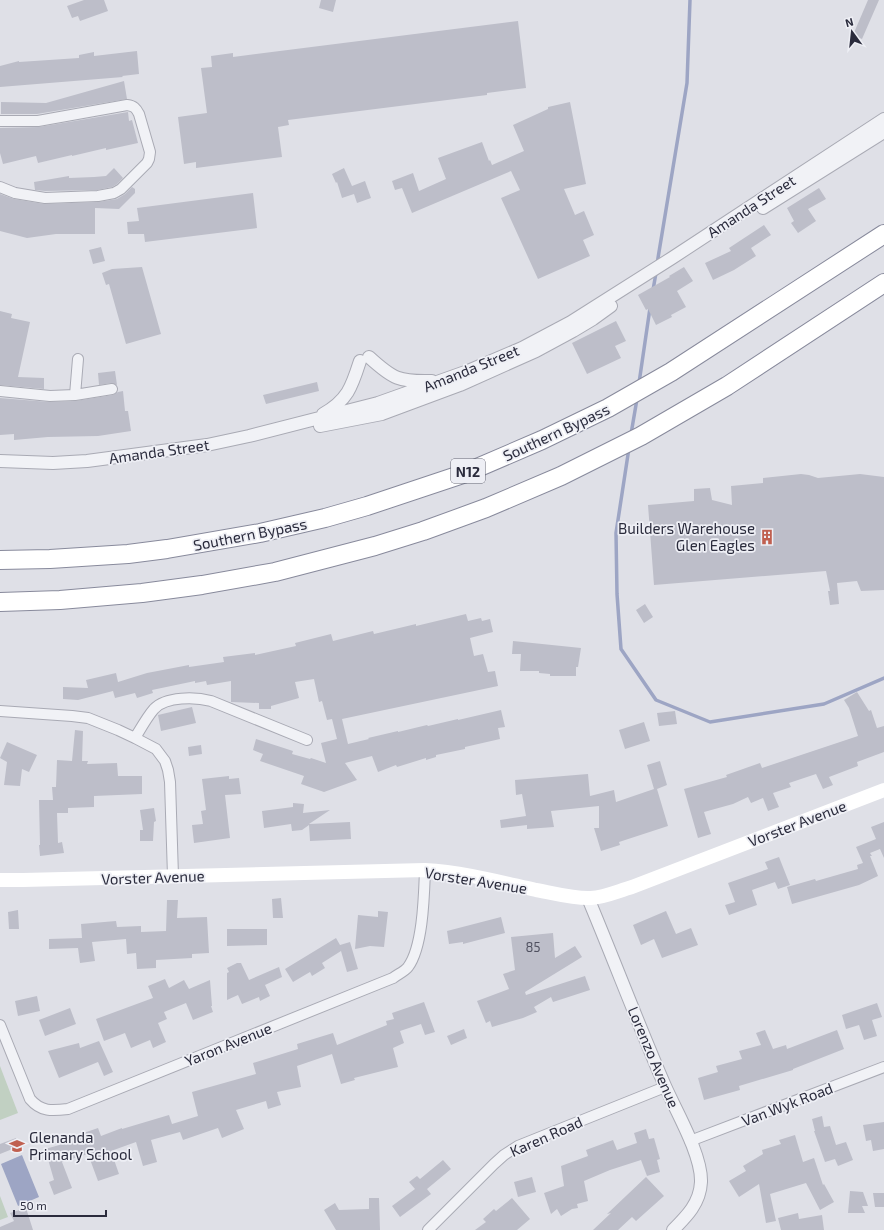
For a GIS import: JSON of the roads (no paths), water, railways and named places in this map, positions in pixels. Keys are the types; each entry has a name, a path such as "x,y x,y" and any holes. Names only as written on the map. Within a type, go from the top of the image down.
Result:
{"highway":[{"name":"Southern Bypass","path":"0,560 50,559 167,550 260,533 325,518 367,506 463,474 542,440 615,404 670,372 884,234"},
{"path":"0,602 67,600 142,593 210,584 275,572 375,546 423,531 486,508 554,479 641,436 727,386 884,283"}],"main road":[{"name":"Vorster Avenue","path":"0,880 425,870 464,875 557,894 588,898 603,896 632,886 884,790"}],"street":[{"path":"0,121 38,121 127,105 132,106 136,108 139,114 150,152 147,163 114,193 98,196 45,198 15,193 0,187"},
{"name":"Amanda Street","path":"0,461 53,463 87,461 207,445 249,436 378,403 444,381 504,356 571,322 672,258 884,119"},
{"name":"Amanda Street","path":"0,467 56,470 147,460 218,449 292,431 382,414 402,407 460,385 536,351 573,331 718,236 884,132"},
{"path":"311,420 333,408 346,396 364,359 393,376 403,380 444,381"},
{"path":"75,395 78,360"},
{"path":"0,391 50,396 75,395 112,389"},
{"path":"135,738 155,708 174,700 201,698 307,740"},
{"path":"0,711 88,718 135,738 156,749 165,761 168,770 171,799 173,876"},
{"name":"Yaron Avenue","path":"0,1025 30,1099 35,1105 42,1109 68,1109 393,978 401,973 412,960 418,942 425,870"},
{"name":"Lorenzo Avenue","path":"588,898 665,1087 698,1160 701,1180 701,1188 698,1199 687,1216 673,1230"},
{"name":"Van Wyk Road","path":"690,1141 884,1067"},
{"name":"Karen Road","path":"428,1230 494,1164 518,1146 665,1087"}],"water":[{"path":"22,1155 39,1197 18,1206 1,1164"}],"waterway":[{"path":"657,264 687,83 690,0"},
{"path":"653,290 656,273"},
{"path":"639,383 650,308"},
{"path":"631,434 637,399"},
{"path":"629,448 616,533 617,594 621,649 656,700 710,722 824,704 884,678"}],"place":[{"name":"Builders Warehouse Glen Eagles","path":"767,537"},
{"name":"Glenanda Primary School","path":"17,1146"}]}
